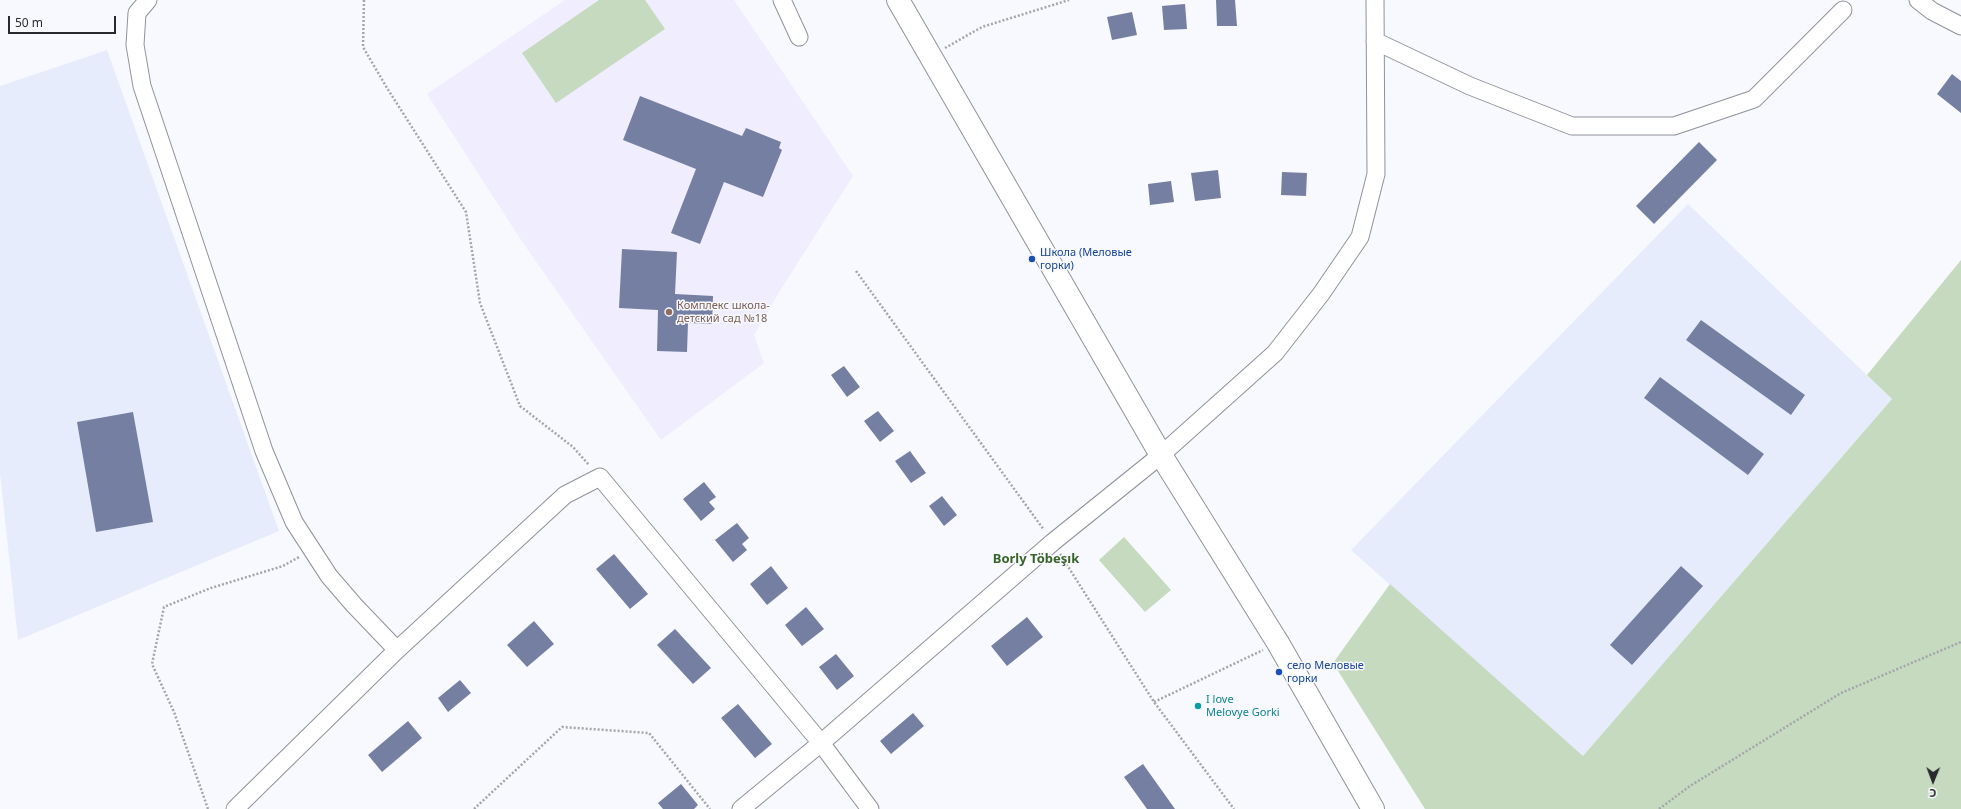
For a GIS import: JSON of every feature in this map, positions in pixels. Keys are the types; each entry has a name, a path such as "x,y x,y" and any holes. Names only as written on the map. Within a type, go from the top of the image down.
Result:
{"street":[{"path":"148,0 137,13 135,45 142,86 264,451 294,522 328,576 397,650"},
{"path":"782,0 799,37"},
{"path":"898,0 932,56 1162,455 1278,643 1373,809"},
{"path":"741,809 821,743 1053,542 1162,455 1275,353 1321,294 1360,237 1376,174 1375,0"},
{"path":"1918,0 1932,10 1961,26"},
{"path":"1375,41 1470,86 1572,126 1674,126 1754,99 1843,10"},
{"path":"235,809 397,650 565,495 600,477 821,743 870,809"}],"path":[{"path":"364,0 363,47 387,88 466,212 480,303 520,406 573,447 600,477"},
{"path":"932,56 982,27 1069,0"},
{"path":"208,809 174,712 152,664 164,607 211,588 283,566 312,551"},
{"path":"1659,809 1690,786 1841,693 1961,642"},
{"path":"1154,702 1278,643"},
{"path":"474,809 562,727 649,733 710,809"}],"shaded area":[{"path":"565,0 734,0 853,176 781,289 754,335 764,363 661,440 521,240 427,94"},
{"path":"107,50 279,531 18,640 0,473 0,86"},
{"path":"1688,204 1892,399 1583,756 1351,550"}],"green space":[{"path":"599,0 645,0 665,29 556,103 522,53"},
{"path":"1961,260 1961,809 1425,809 1333,663 1390,584 1583,756 1892,399 1867,375"},
{"path":"1124,537 1171,590 1145,612 1099,560"}],"building":[{"path":"1216,0 1235,0 1237,26 1217,26"},
{"path":"1185,4 1187,29 1164,30 1162,6"},
{"path":"1132,12 1137,35 1112,40 1107,17"},
{"path":"1952,74 1961,81 1961,113 1937,94"},
{"path":"640,96 742,136 746,128 781,142 779,148 782,150 763,197 724,182 700,244 671,233 696,169 623,140"},
{"path":"1699,142 1717,160 1654,224 1636,206"},
{"path":"1218,170 1221,198 1195,201 1191,173"},
{"path":"1282,172 1307,173 1306,196 1281,195"},
{"path":"1171,181 1174,202 1150,205 1148,184"},
{"path":"622,249 677,252 675,294 713,296 712,324 688,323 687,352 657,351 658,310 619,308"},
{"path":"1701,320 1805,395 1791,415 1686,340"},
{"path":"844,366 860,387 847,397 831,375"},
{"path":"1660,377 1764,454 1748,475 1644,398"},
{"path":"878,411 894,431 880,442 864,421"},
{"path":"133,412 153,522 96,532 77,422"},
{"path":"910,451 926,473 911,483 895,461"},
{"path":"704,482 716,497 709,502 715,509 701,521 683,499"},
{"path":"942,496 957,515 944,526 929,506"},
{"path":"737,523 749,538 742,544 747,550 733,562 715,540"},
{"path":"614,554 648,594 630,609 596,569"},
{"path":"771,566 788,588 767,605 750,584"},
{"path":"1681,566 1703,586 1632,665 1610,645"},
{"path":"806,607 824,629 802,646 785,625"},
{"path":"1027,617 1043,637 1007,666 991,646"},
{"path":"534,621 554,644 527,667 507,645"},
{"path":"675,629 711,668 693,684 657,645"},
{"path":"836,654 854,676 837,690 819,667"},
{"path":"460,680 471,693 448,712 438,698"},
{"path":"738,704 772,744 755,758 721,718"},
{"path":"913,713 924,726 891,754 880,741"},
{"path":"408,721 422,738 382,772 368,755"},
{"path":"1143,764 1175,809 1147,809 1124,777"},
{"path":"681,784 698,805 694,809 663,809 658,803"}],"place":[{"name":"Школа (Меловые горки)","path":"1032,259"},
{"name":"Комплекс школа- детский сад №18","path":"669,312"},
{"name":"село Меловые горки","path":"1279,672"},
{"name":"I love Melovye Gorki","path":"1198,706"}],"district":[{"name":"Borly Töbeşık","path":"1036,559"}]}
